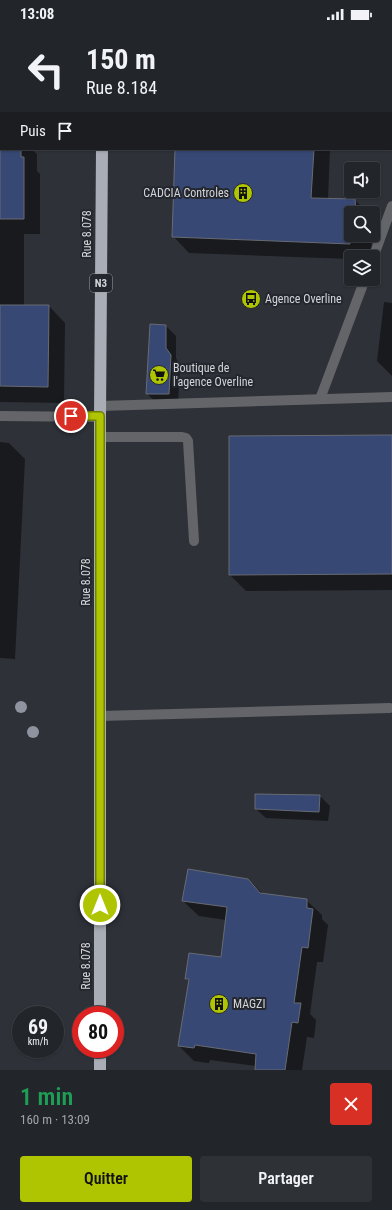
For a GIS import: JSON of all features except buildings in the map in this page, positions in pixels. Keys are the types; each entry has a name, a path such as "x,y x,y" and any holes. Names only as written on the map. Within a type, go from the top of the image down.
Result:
{"highway":[{"name":"Rue 8.078","path":"100,1006 100,411 102,150"},
{"path":"100,1058 100,1070"}],"street":[{"path":"376,250 392,206"},
{"path":"320,399 362,286"},
{"path":"0,416 320,399 392,397"},
{"path":"100,437 186,438 188,441 194,541"},
{"path":"100,716 390,708"}],"place":[{"name":"CADCIA Controles","path":"243,193"},
{"name":"Agence Overline","path":"251,299"},
{"name":"Boutique de l'agence Overline","path":"159,375"},
{"name":"MAGZI","path":"219,1004"}],"route":[{"path":"71,416 100,416 100,905"}]}
